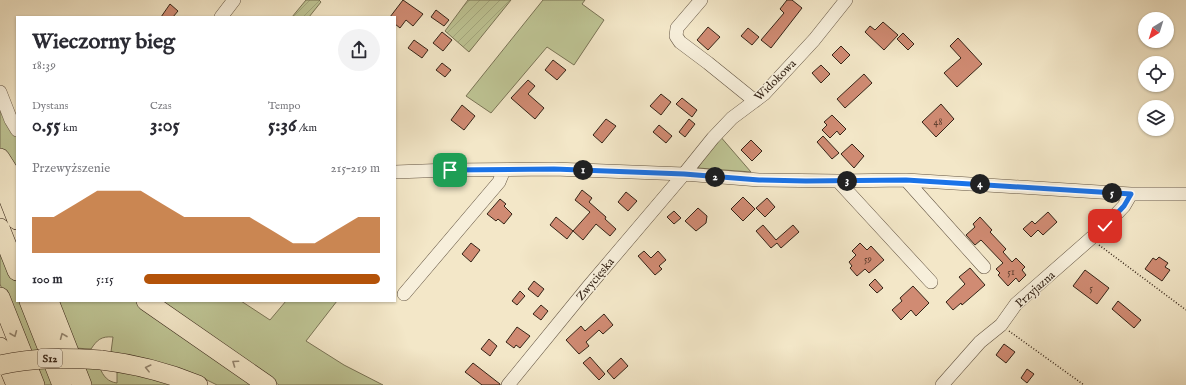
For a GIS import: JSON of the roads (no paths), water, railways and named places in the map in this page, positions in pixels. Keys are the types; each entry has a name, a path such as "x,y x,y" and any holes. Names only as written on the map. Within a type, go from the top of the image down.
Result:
{"highway":[{"path":"0,158 16,183"},
{"path":"0,177 16,217"},
{"path":"0,228 16,268"},
{"path":"0,297 35,385"},
{"path":"29,302 62,385"},
{"path":"49,302 82,385"},
{"path":"147,302 267,385"},
{"path":"0,346 16,385"},
{"name":"S12","path":"0,365 27,360 55,358 101,360 152,369 198,385"}],"street":[{"path":"222,16 234,0"},
{"path":"700,0 677,28 676,36 680,42 755,101"},
{"name":"Widokowa","path":"684,174 724,125 764,94 814,40 846,0"},
{"path":"0,92 16,129"},
{"path":"396,172 554,169 684,174 759,180 906,180 1131,194 1186,194"},
{"path":"404,294 499,182 504,170"},
{"name":"Zwycięska","path":"508,385 588,287 684,174"},
{"path":"906,180 984,267"},
{"path":"838,181 931,282"},
{"name":"Przyjazna","path":"942,385 980,342 1000,325 1016,304 1105,226 1124,206 1131,194"}]}
